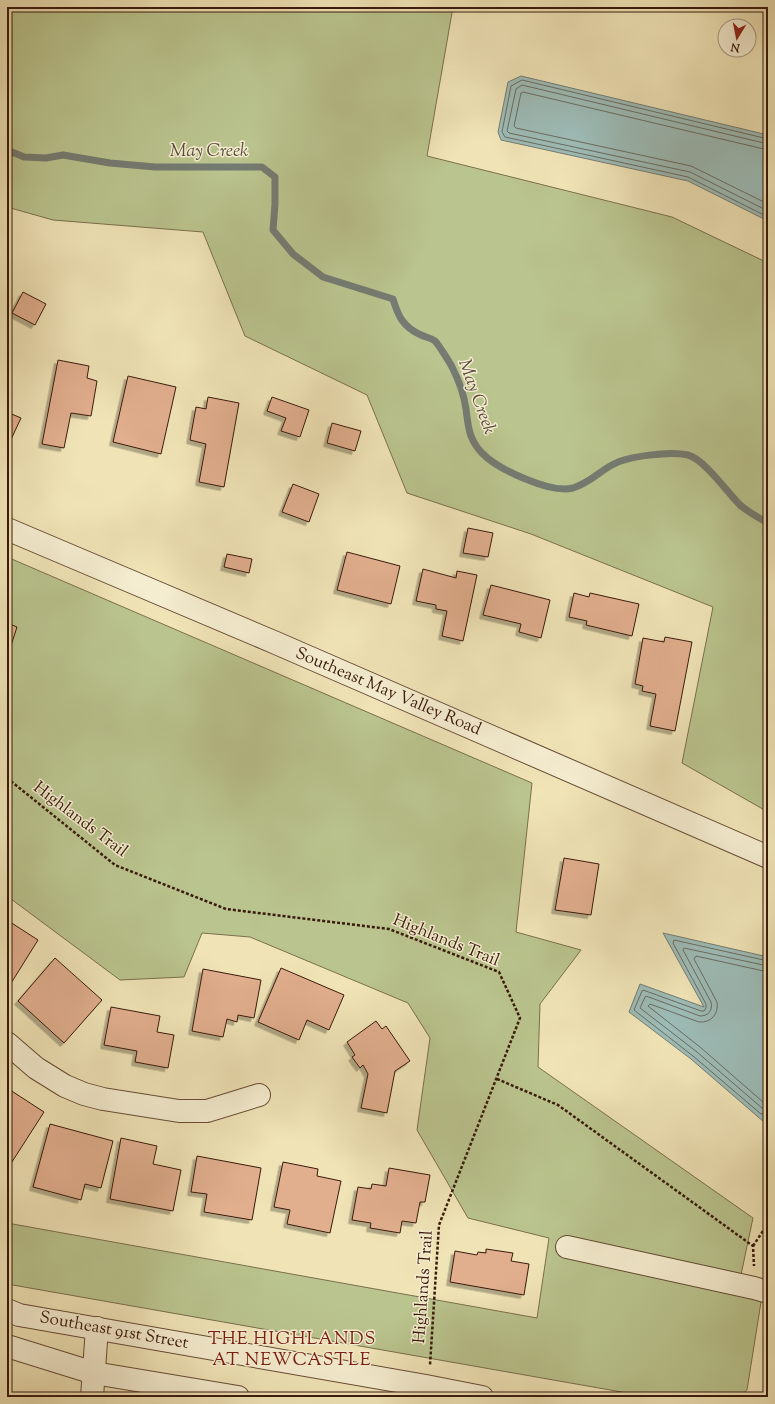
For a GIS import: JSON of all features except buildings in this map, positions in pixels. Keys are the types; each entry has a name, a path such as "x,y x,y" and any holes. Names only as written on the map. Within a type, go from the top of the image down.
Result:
{"street":[{"name":"Southeast May Valley Road","path":"7,530 276,643 768,857"},
{"path":"7,1043 36,1068 65,1086 84,1094 103,1099 179,1111 207,1111 259,1095"},
{"path":"567,1247 761,1290"},
{"name":"Southeast 91st Street","path":"7,1310 19,1315 482,1397"},
{"path":"92,1397 97,1328"},
{"path":"7,1346 94,1373 238,1397"}],"path":[{"name":"Highlands Trail","path":"7,778 115,865 226,909 389,929 500,972 520,1018 439,1225 431,1360 429,1371"},
{"path":"497,1078 558,1105 753,1246 761,1290"},
{"path":"753,1246 763,1231 768,1230"}],"green space":[{"path":"7,7 453,7 427,156 672,217 768,263 768,812 682,763 713,607 531,534 407,493 367,395 245,336 203,232 53,220 7,207"},
{"path":"7,557 532,783 516,932 581,950 540,1004 538,1067 753,1218 738,1289 761,1302 747,1390 739,1397 650,1397 7,1284 7,1223 537,1318 549,1238 468,1218 417,1130 430,1038 408,1003 250,937 202,933 184,977 120,980 7,896"}],"water":[{"path":"521,76 768,135 768,221 688,181 501,140 498,132 508,82"},
{"path":"663,933 768,957 768,1114 764,1122 691,1059 629,1012 640,984 704,1007"}],"waterway":[{"name":"May Creek","path":"7,150 24,157 46,158 63,155 110,163 155,167 262,167 275,177 273,230 293,254 323,277 393,299 399,316 406,325 415,332 435,341 450,363 459,383 472,438 480,451 489,459 499,466 525,479 538,484 563,489 579,486 612,465 628,459 660,454 688,455 708,469 740,505 768,523"}],"district":[{"name":"THE HIGHLANDS AT NEWCASTLE","path":"292,1350"}]}
